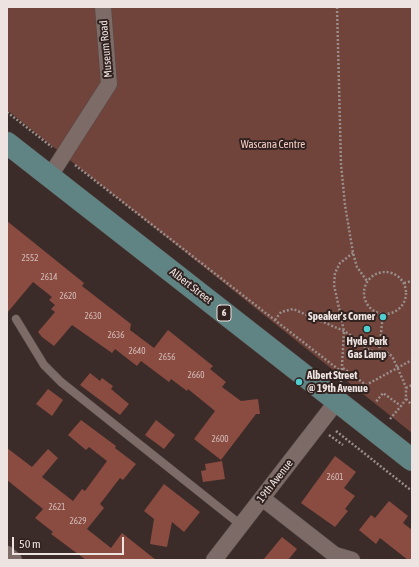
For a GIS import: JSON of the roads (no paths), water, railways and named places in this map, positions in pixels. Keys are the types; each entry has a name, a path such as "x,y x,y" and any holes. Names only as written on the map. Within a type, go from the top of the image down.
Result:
{"main road":[{"name":"Albert Street","path":"7,143 412,460"}],"street":[{"name":"Museum Road","path":"50,176 109,84 103,7"},
{"name":"19th Avenue","path":"214,560 262,498 344,407"},
{"path":"262,498 336,558 352,560"},
{"path":"7,554 14,560"}],"lane":[{"path":"16,319 44,365 61,382 241,524"}],"place":[{"name":"Speaker's Corner","path":"383,317"},
{"name":"Hyde Park Gas Lamp","path":"367,329"},
{"name":"Albert Street @ 19th Avenue","path":"299,382"}],"park label":[{"name":"Wascana Centre","path":"273,145"}]}
